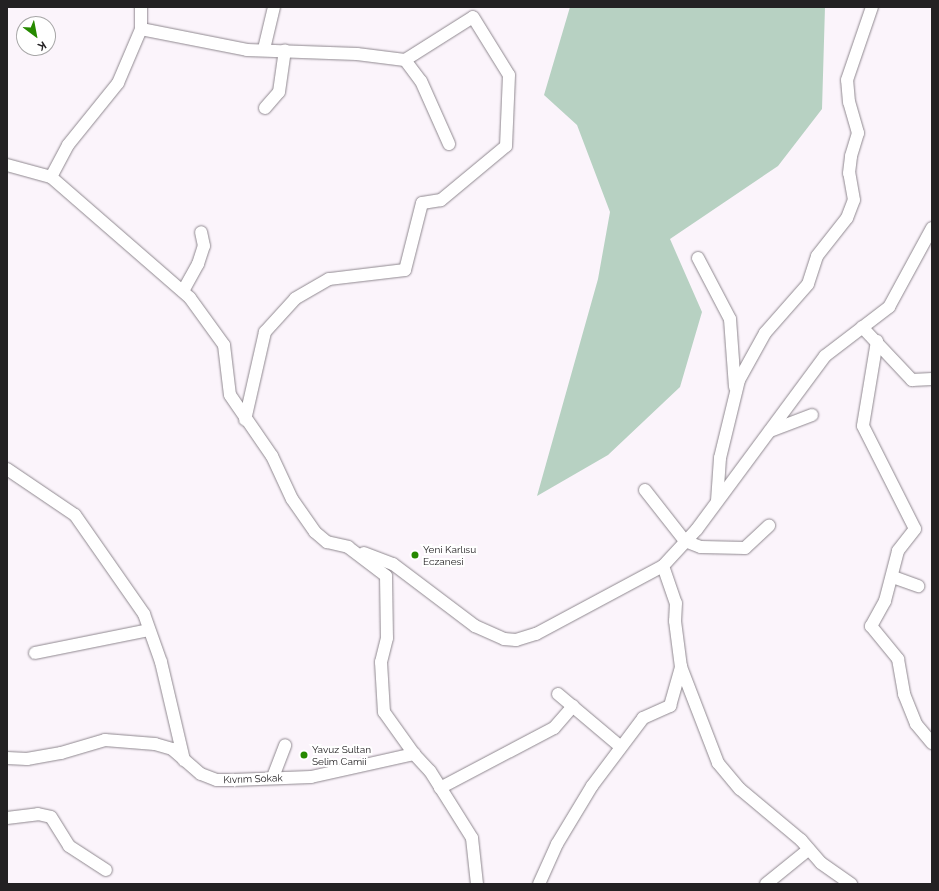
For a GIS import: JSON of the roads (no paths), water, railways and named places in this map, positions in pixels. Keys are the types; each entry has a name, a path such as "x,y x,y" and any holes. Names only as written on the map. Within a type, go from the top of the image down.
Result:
{"street":[{"path":"51,178 68,145 118,83 141,29 141,7"},
{"path":"264,49 274,7"},
{"path":"717,500 720,458 739,380 750,356 765,333 808,284 816,256 847,218 854,200 849,173 851,156 858,133 849,102 847,80 872,7"},
{"path":"141,29 247,50 264,49 357,54 405,60 473,17 509,75 506,146 441,200 422,203 405,270 328,279 295,298 265,332 245,420"},
{"path":"265,108 279,92 285,50"},
{"path":"405,60 421,81 448,144"},
{"path":"7,165 51,178 183,291 224,345 230,395 245,420 272,456 292,499 315,532 327,542 348,547 393,564 475,626 504,639 516,640 543,631 663,566 717,500 825,356 889,307 932,228"},
{"path":"183,291 198,264 204,246 201,232"},
{"path":"698,258 730,319 736,396"},
{"path":"862,327 877,341 912,380 932,379"},
{"path":"877,341 862,426 915,529 898,551 893,577 885,601 871,626 898,659 904,694 916,724 932,743"},
{"path":"769,431 812,416"},
{"path":"7,469 75,515 144,614 148,630 161,662 184,760"},
{"path":"645,490 685,541 701,547 745,548 769,526"},
{"path":"348,547 386,576 387,638 381,662 384,712 414,754 430,771 472,838 477,884"},
{"path":"663,566 676,603 676,629 681,667 718,763 740,789 796,836 821,863 851,884"},
{"path":"893,577 918,586"},
{"path":"35,653 148,630"},
{"path":"538,884 557,844 592,786 643,718 670,706 681,667"},
{"path":"558,694 621,747"},
{"path":"440,788 554,728 573,706"},
{"name":"Kıvrım Sokak","path":"7,758 27,759 61,753 105,740 155,744 172,750 201,774 217,780 273,777 311,777 414,754"},
{"path":"273,777 286,745"},
{"path":"7,818 38,814 51,817 69,846 106,870"},
{"path":"766,884 809,849"}],"place":[{"name":"Yeni Karlısu Eczanesi","path":"415,555"},
{"name":"Yavuz Sultan Selim Camii","path":"304,755"}]}
